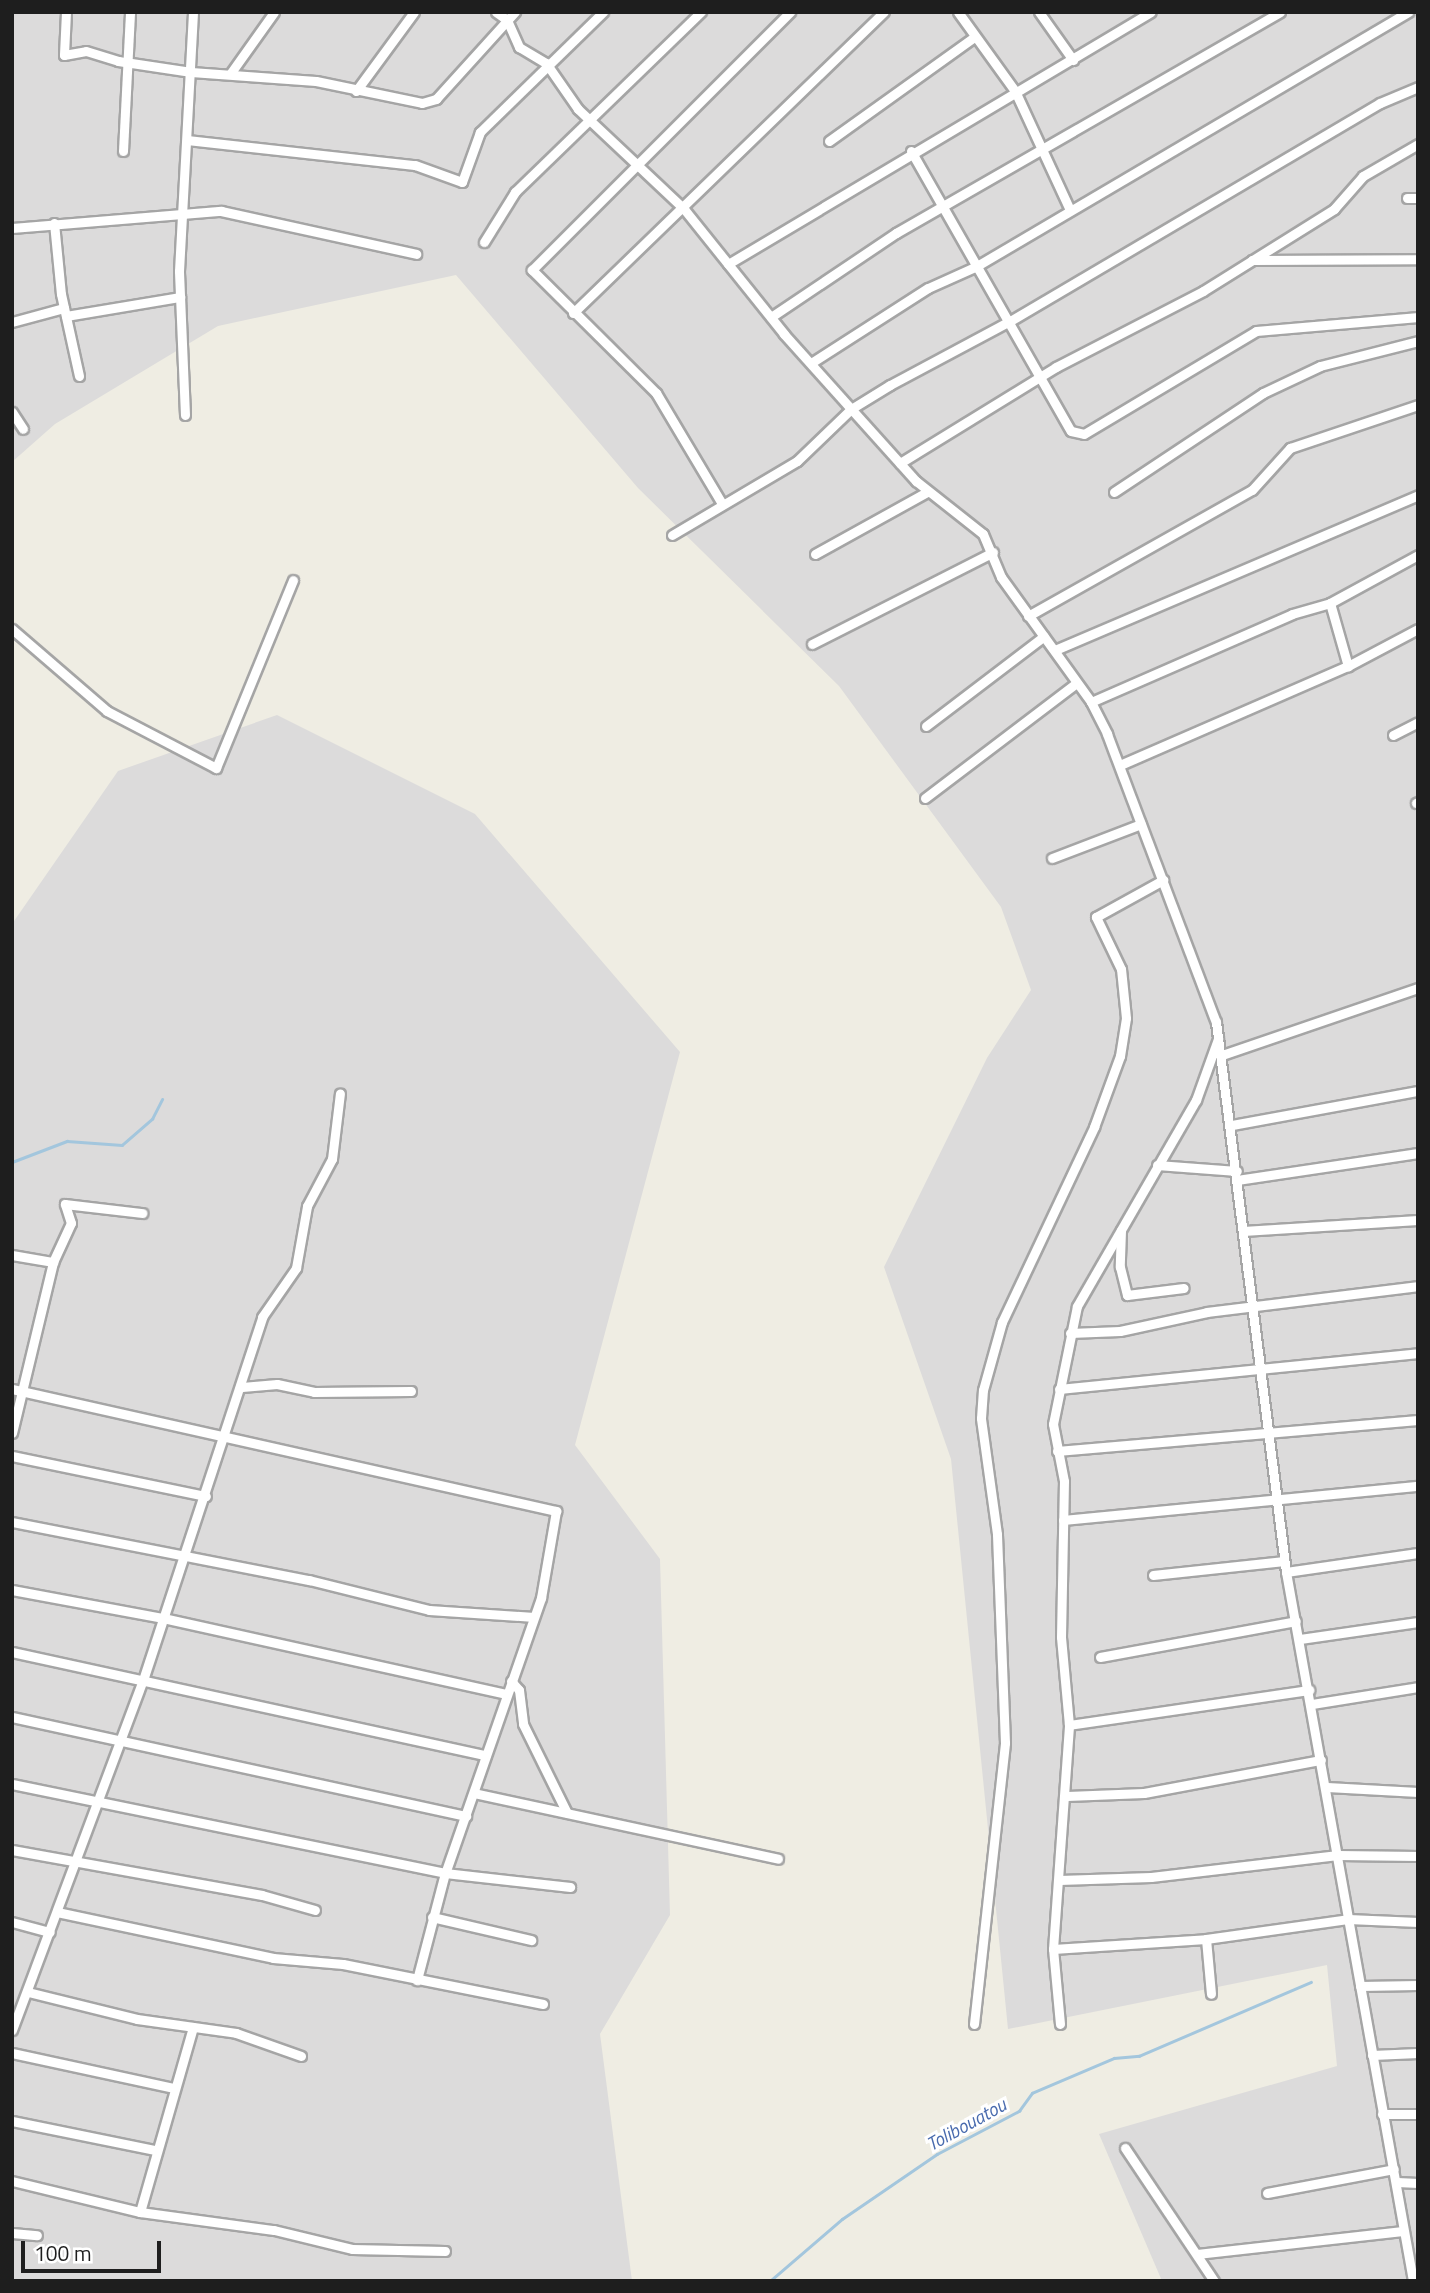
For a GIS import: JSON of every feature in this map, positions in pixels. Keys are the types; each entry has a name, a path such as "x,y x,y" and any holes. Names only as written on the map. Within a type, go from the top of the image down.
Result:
{"street":[{"path":"66,12 64,55 86,51 126,62 191,72 230,74 432,102 515,12"},
{"path":"123,151 130,12"},
{"path":"185,415 180,298 193,12"},
{"path":"230,74 274,12"},
{"path":"356,90 414,12"},
{"path":"496,12 507,20 519,47 546,63 591,119 637,167 684,209 810,363 927,492 983,534 993,552 1001,577 1055,650 1073,685 1091,702 1120,765 1203,979 1219,1037 1284,1561 1327,1787 1413,2281"},
{"path":"187,140 415,165 462,183 480,132 546,63 603,12"},
{"path":"484,242 515,192 701,12"},
{"path":"721,502 656,393 533,274 532,266 637,167 790,12"},
{"path":"573,313 684,209 884,12"},
{"path":"1039,12 1073,60"},
{"path":"728,264 911,151 1073,60 1151,12"},
{"path":"771,317 821,279 1280,12"},
{"path":"810,363 928,288 975,267 1408,12"},
{"path":"960,13 974,37 1015,91 1070,211"},
{"path":"829,141 974,37"},
{"path":"672,535 721,502 797,461 851,409 945,352 1010,321 1380,103 1418,87"},
{"path":"900,463 1041,376 1202,291 1334,209 1363,176 1418,144"},
{"path":"911,151 975,267 1010,321 1072,431 1084,434 1256,331 1418,317"},
{"path":"1407,198 1418,198"},
{"path":"12,228 182,212 256,215 416,254"},
{"path":"54,223 65,312 79,376"},
{"path":"1247,261 1418,259"},
{"path":"12,322 65,312 180,298"},
{"path":"1114,492 1263,393 1320,366 1418,341"},
{"path":"1028,616 1241,497 1290,449 1418,405"},
{"path":"12,412 23,429"},
{"path":"815,554 927,492"},
{"path":"1055,650 1418,495"},
{"path":"812,644 993,552"},
{"path":"1091,702 1292,614 1330,603 1418,555"},
{"path":"12,629 107,712 216,768 293,580"},
{"path":"1330,603 1348,666"},
{"path":"1120,765 1348,666 1418,629"},
{"path":"926,726 1044,636"},
{"path":"925,798 1073,685"},
{"path":"1393,735 1418,722"},
{"path":"1052,858 1141,824"},
{"path":"974,2024 1005,1743 997,1534 981,1418 983,1390 1002,1322 1094,1127 1120,1056 1126,1018 1121,969 1096,917 1163,880"},
{"path":"1222,1055 1418,988"},
{"path":"1060,2024 1053,1949 1067,1796 1069,1725 1061,1637 1064,1481 1053,1424 1070,1333 1081,1297 1196,1100 1219,1037"},
{"path":"1232,1125 1418,1091"},
{"path":"12,2030 79,1859 118,1739 143,1680 226,1437 262,1317 296,1268 307,1206 332,1159 340,1093"},
{"path":"1157,1165 1237,1175 1418,1153"},
{"path":"12,1433 25,1393 53,1262 71,1223 65,1204 142,1213"},
{"path":"1243,1231 1418,1220"},
{"path":"1121,1228 1120,1267 1127,1295 1184,1288"},
{"path":"12,1255 53,1262"},
{"path":"1070,1333 1418,1286"},
{"path":"1059,1389 1418,1353"},
{"path":"242,1387 278,1384 314,1392 411,1391"},
{"path":"12,1389 552,1508 557,1516 552,1552 534,1617 445,1873 417,1980"},
{"path":"1057,1451 1418,1420"},
{"path":"12,1456 206,1496"},
{"path":"1063,1520 1276,1503 1418,1486"},
{"path":"12,1522 184,1555 429,1610 534,1617"},
{"path":"1286,1572 1418,1553"},
{"path":"1153,1575 1284,1561"},
{"path":"12,1590 163,1618 506,1694"},
{"path":"1100,1657 1296,1621"},
{"path":"1300,1639 1418,1622"},
{"path":"12,1652 486,1755"},
{"path":"511,1681 520,1690 523,1724 567,1813"},
{"path":"1312,1704 1418,1687"},
{"path":"1069,1725 1309,1690"},
{"path":"12,1717 466,1816"},
{"path":"1067,1796 1144,1793 1321,1760"},
{"path":"12,1784 445,1873 570,1887"},
{"path":"1327,1787 1418,1792"},
{"path":"474,1793 778,1859"},
{"path":"12,1850 79,1859 315,1910"},
{"path":"1059,1880 1128,1879 1338,1855 1418,1856"},
{"path":"57,1912 261,1956 417,1980 543,2004"},
{"path":"432,1917 531,1940"},
{"path":"1053,1949 1206,1939 1348,1919 1418,1922"},
{"path":"12,1922 50,1932"},
{"path":"1206,1939 1210,1994"},
{"path":"1360,1986 1418,1985"},
{"path":"28,1992 192,2027 236,2033 301,2056"},
{"path":"140,2212 155,2150 192,2027"},
{"path":"12,2053 174,2088"},
{"path":"1372,2055 1418,2053"},
{"path":"1382,2114 1418,2114"},
{"path":"12,2121 155,2150"},
{"path":"1125,2148 1214,2281"},
{"path":"1266,2193 1395,2169"},
{"path":"12,2181 140,2212 274,2230 352,2249 445,2251"},
{"path":"1396,2182 1418,2183"},
{"path":"1197,2254 1403,2231"},
{"path":"12,2233 37,2235"}],"shaded area":[{"path":"12,12 1418,12 1418,2281 1162,2281 1099,2134 1337,2066 1327,1965 1008,2029 951,1459 884,1267 987,1058 1031,990 1001,907 839,686 638,488 456,275 218,326 55,424 12,462"},
{"path":"277,715 475,814 680,1052 575,1445 660,1559 670,1915 600,2034 632,2281 12,2281 12,924 118,771"}],"waterway":[{"path":"12,1162 67,1141 122,1145 152,1119 162,1099"},
{"name":"Tolibouatou","path":"770,2281 842,2219 937,2154 1019,2111 1032,2093 1114,2058 1139,2056 1311,1982"}]}
